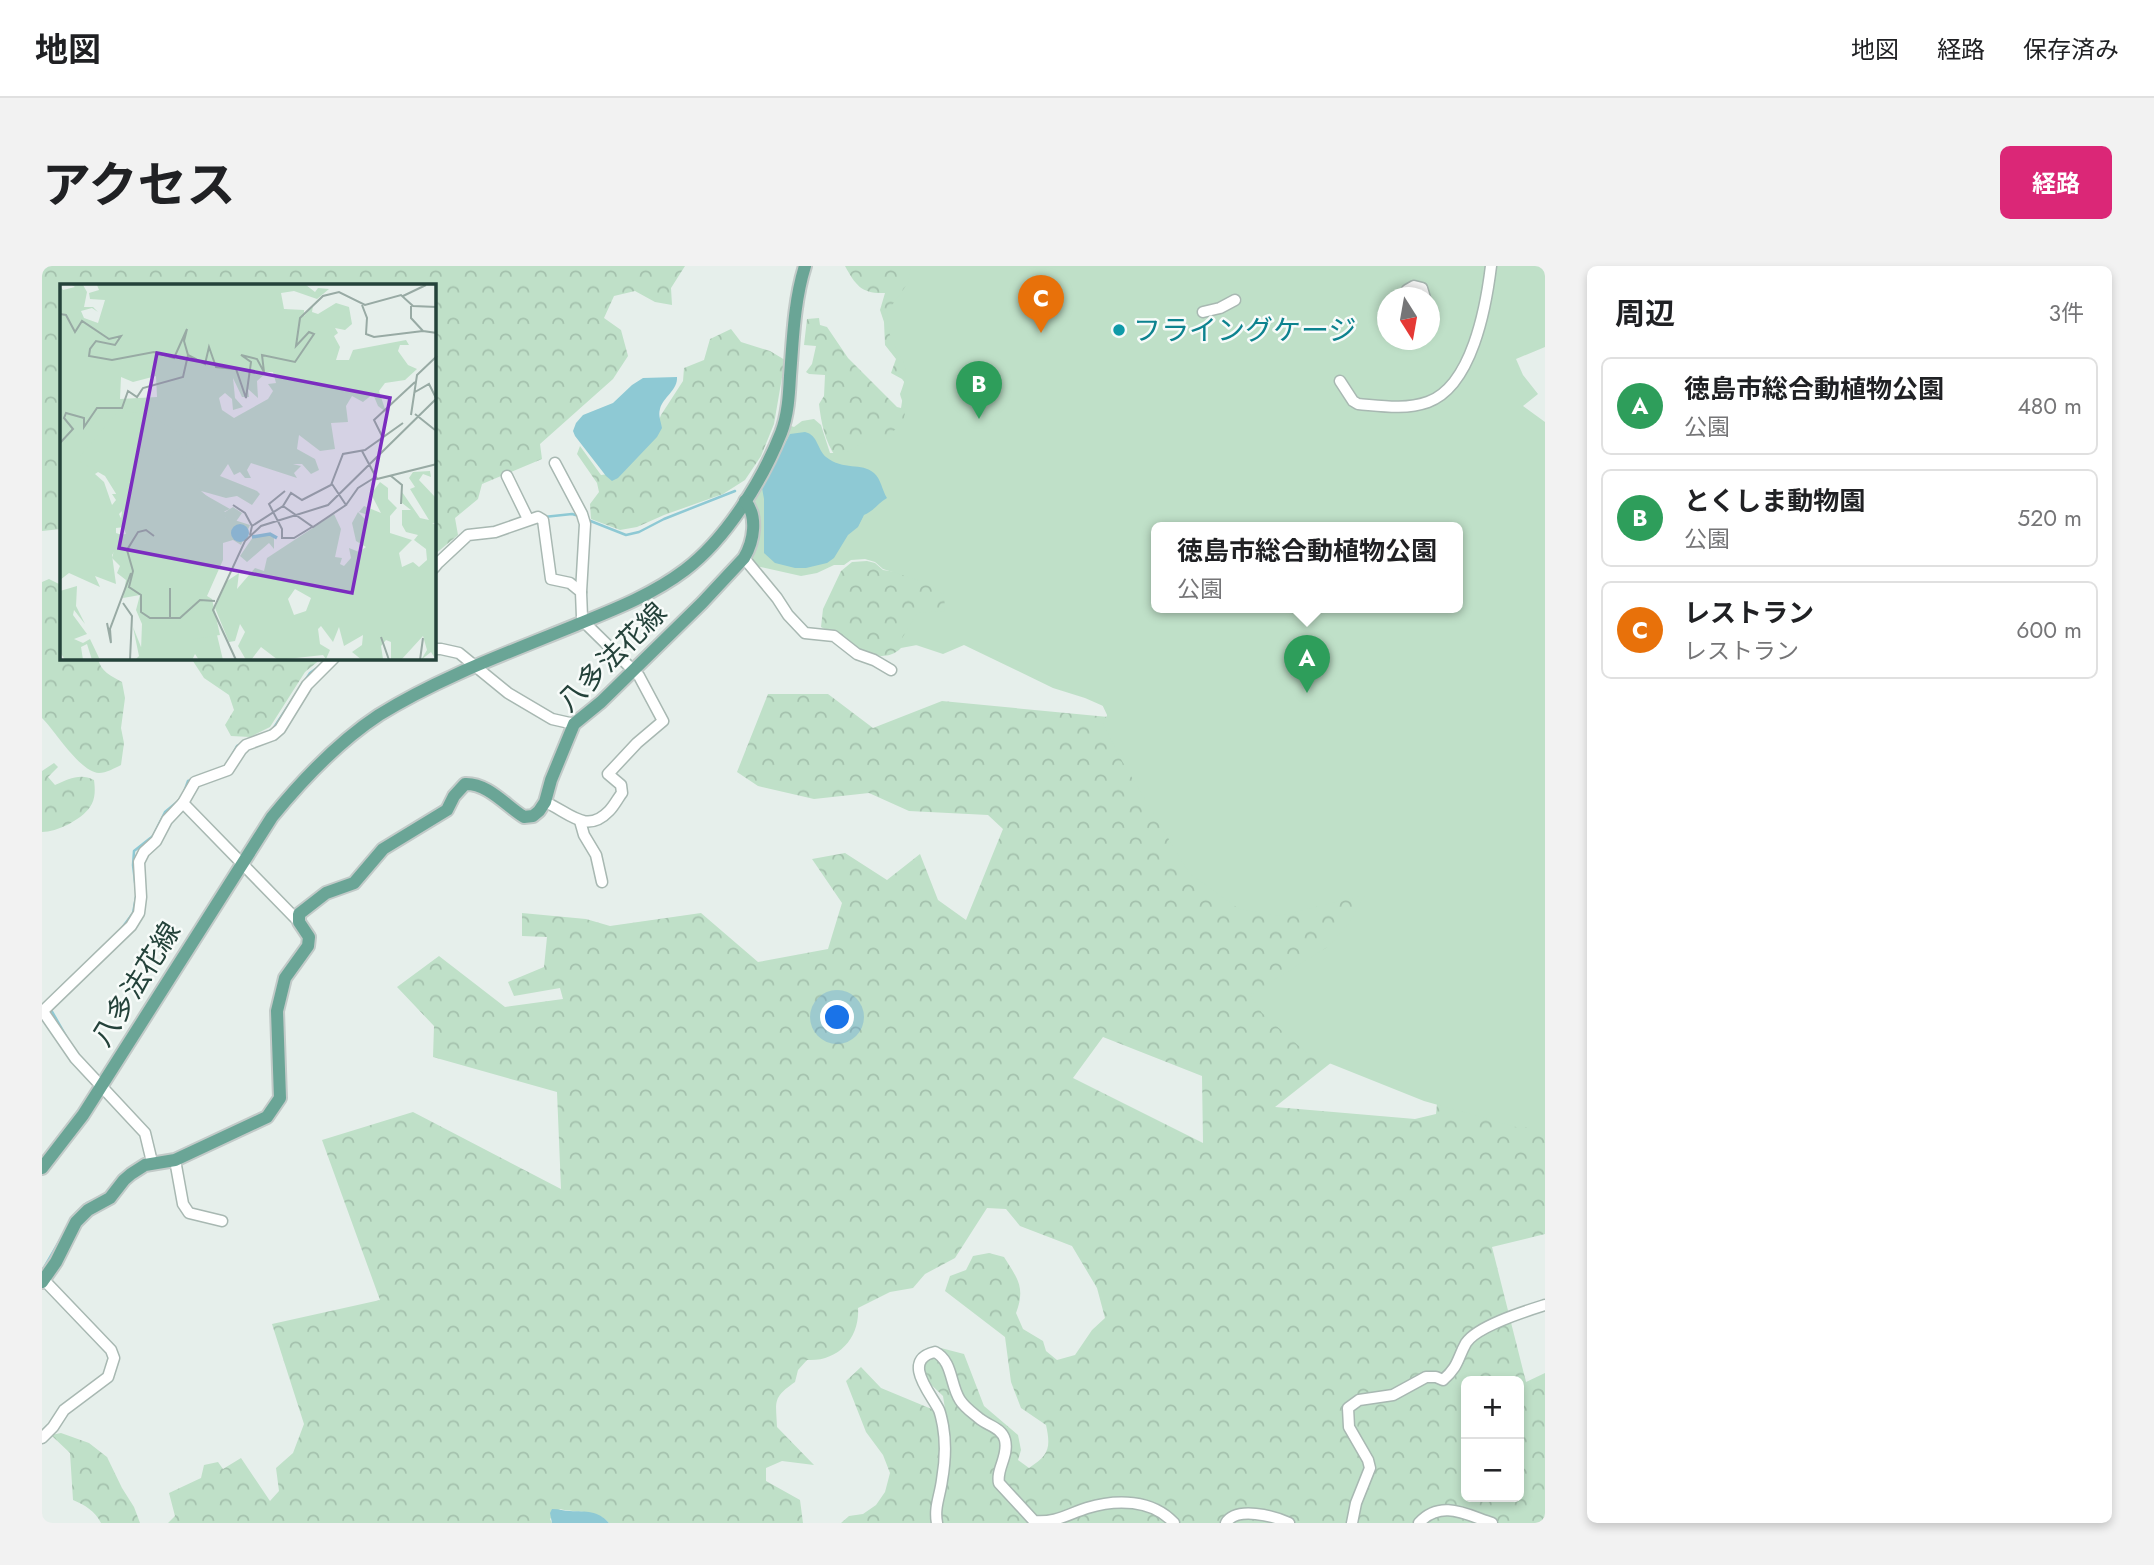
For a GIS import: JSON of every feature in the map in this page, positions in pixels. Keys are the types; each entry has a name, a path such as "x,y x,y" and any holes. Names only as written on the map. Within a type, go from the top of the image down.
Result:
{"main road":[{"name":"八多法花線","path":"42,1168 100,1088 272,817 299,784 343,742 389,710 421,692 659,587 685,570 723,532 745,501 782,431 789,400 799,285 805,266"},
{"name":"八多法花線","path":"545,802 554,770 574,724 601,702 744,558 754,525 751,508 745,501"},
{"path":"43,1281 76,1222 88,1210 110,1198 131,1174 152,1163 175,1160 267,1117 281,1098 277,1011 285,978 308,946 309,937 299,922 299,914 326,893 354,883 383,849 447,810 454,796 466,784 474,783 524,817 533,816 545,802"}],"street":[{"path":"1340,381 1358,404 1398,408 1431,401 1449,388 1467,361 1480,323 1491,266"},
{"path":"1203,312 1236,300"},
{"path":"545,802 580,821 595,821 610,810 622,793 621,785 608,774 637,743 663,721 639,676 584,622 581,593 585,524 555,463"},
{"path":"507,476 528,519"},
{"path":"436,566 468,536 495,532 538,517 543,520 551,579 570,583 581,593"},
{"path":"744,558 806,634 834,636 844,642 849,650 891,670"},
{"path":"436,649 459,653 508,693 552,719 574,724"},
{"path":"152,1163 145,1133 100,1088 75,1058 43,1010 131,926 138,913 141,897 139,862 144,852 156,841 167,820 183,803 195,782 228,770 246,745 273,735 280,729 307,685 332,660"},
{"path":"183,803 299,922"},
{"path":"580,821 584,835 596,855 602,881"},
{"path":"175,1160 183,1204 189,1213 222,1221"},
{"path":"42,1438 64,1410 108,1377 114,1358 111,1350 43,1281"},
{"path":"1352,1523 1356,1503 1370,1468 1349,1427 1348,1408 1359,1400 1393,1395 1426,1377 1443,1380 1454,1370 1466,1343 1472,1337 1497,1322 1545,1305"},
{"path":"937,1523 935,1510 943,1478 944,1428 939,1409 923,1386 920,1368 922,1360 935,1352 944,1359 958,1398 984,1422 1002,1432 1006,1451 998,1476 999,1483 1034,1521 1058,1519 1107,1504 1130,1504 1152,1507 1167,1515 1174,1523"},
{"path":"1419,1523 1432,1513 1454,1510 1492,1523"},
{"path":"1226,1523 1229,1518 1239,1514 1268,1516 1289,1523"}],"green space":[{"path":"42,266 685,266 671,288 672,305 655,302 635,291 614,296 604,318 621,330 628,356 613,379 540,444 542,459 482,484 478,499 455,518 458,535 436,553 436,284 60,284 60,529 42,531"},
{"path":"845,266 926,266 965,387 863,452 836,457 826,438 819,404 824,396 825,375 806,372 812,364 816,346 804,345 807,319 819,318 820,325 827,327 848,358 901,408 905,383 891,373 896,359 885,345 884,322 880,310 885,293 871,292 860,287"},
{"path":"911,266 1545,266 1545,347 1516,359 1523,375 1538,394 1523,406 1545,422 1545,1127 1516,1127 1424,1101 1309,1055 1262,1013 1250,995 1329,946 1350,922 1365,895 1279,916 1239,909 1189,873 1103,724 1110,709 1053,688 964,645 943,654 901,640 917,613 944,611 945,595 924,582 883,569 875,562 865,559 851,560 844,565 834,565 817,573 801,576 756,566 748,559 751,500 778,455 791,426 814,419 821,425 830,453 845,453 864,442 867,445 885,436 901,424 905,411 900,394 905,368 890,335 887,312 908,283"},
{"path":"731,329 741,342 770,351 785,360 774,424 761,456 745,480 723,494 637,527 620,530 591,519 590,504 599,492 597,483 577,454 580,446 601,475 616,473 653,435 661,415 683,381 684,368 704,360 710,339"},
{"path":"1151,528 1151,613 1460,613 1545,838 1545,1234 1492,1247 1526,1382 1545,1373 1545,1523 841,1523 849,1516 863,1514 876,1505 885,1492 890,1473 883,1455 866,1432 846,1381 861,1367 881,1388 934,1410 945,1409 943,1396 923,1377 925,1353 937,1347 964,1354 984,1406 1018,1435 1021,1450 1018,1460 1029,1468 1041,1459 1047,1450 1046,1425 1021,1408 1011,1382 1005,1337 945,1291 950,1276 966,1270 973,1256 989,1253 1004,1257 1019,1283 1020,1296 1016,1313 1023,1329 1043,1341 1046,1351 1057,1360 1075,1355 1092,1330 1105,1318 1097,1288 1072,1246 1020,1226 1006,1209 987,1208 955,1258 925,1274 913,1288 890,1292 858,1308 855,1329 845,1346 828,1357 807,1360 798,1370 795,1382 779,1396 776,1406 777,1427 814,1465 782,1461 766,1468 766,1481 800,1500 803,1523 609,1523 592,1513 560,1509 550,1519 552,1523 168,1523 175,1516 169,1493 201,1478 204,1465 218,1462 223,1469 241,1458 270,1501 279,1491 276,1468 293,1453 304,1424 272,1324 380,1300 322,1140 413,1112 561,1189 557,1092 433,1057 434,1026 397,987 439,956 505,1007 563,999 560,988 514,996 508,982 544,967 547,937 522,936 522,913 586,919 610,926 701,913 758,962 828,949 842,903 812,859 845,853 887,880 920,854 938,900 966,920 1003,829 988,815 909,811 869,793 814,799 758,786 737,772 768,694 828,694 873,728 942,701 1108,717 1100,700 930,615 917,645 901,648 885,656 860,650 839,633 821,627 823,609 841,571 852,562 875,563 883,570 916,575","holes":["1103,1037 1202,1076 1203,1143 1073,1078","1332,1062 1438,1093 1436,1114 1415,1119 1275,1107"]},
{"path":"49,579 60,584 60,660 98,660 104,670 122,682 125,698 121,728 124,743 121,765 105,772 92,771 84,766 42,718 42,582"},
{"path":"192,660 320,660 305,672 270,727 250,737 231,736 225,725 234,710 229,695 204,678"},
{"path":"54,763 58,767 48,777 55,785 74,778 89,778 94,780 94,797 90,807 75,821 55,830 42,832 42,771"},
{"path":"61,1433 89,1443 107,1457 140,1523 101,1523 89,1509 73,1500 70,1453 51,1435"}],"water":[{"path":"677,377 675,386 660,409 662,428 657,437 612,481 575,436 573,431 576,423 583,415 613,403 643,378"},
{"path":"805,432 815,439 823,454 832,461 874,473 887,498 864,515 834,558 827,563 795,568 775,563 764,553 762,488 790,434"},
{"path":"552,1509 591,1512 609,1523 552,1523"}],"waterway":[{"path":"588,520 626,535 735,491"},
{"path":"544,517 572,514 579,516"},
{"path":"264,734 273,729 310,673 321,665"},
{"path":"231,757 237,746 242,744"},
{"path":"184,792 191,780"},
{"path":"136,890 134,851 153,836 165,812 182,798"},
{"path":"122,928 133,913 136,897"},
{"path":"50,1008 66,1036"},
{"path":"120,1175 134,1165"},
{"path":"76,1213 96,1199"},
{"path":"42,1271 67,1228"}],"place":[{"name":"フライングケージ","path":"1119,330"},
{"name":"レストラン","path":"1041,333"},
{"name":"とくしま動物園","path":"979,419"},
{"name":"徳島市総合動植物公園","path":"1307,693"}]}
